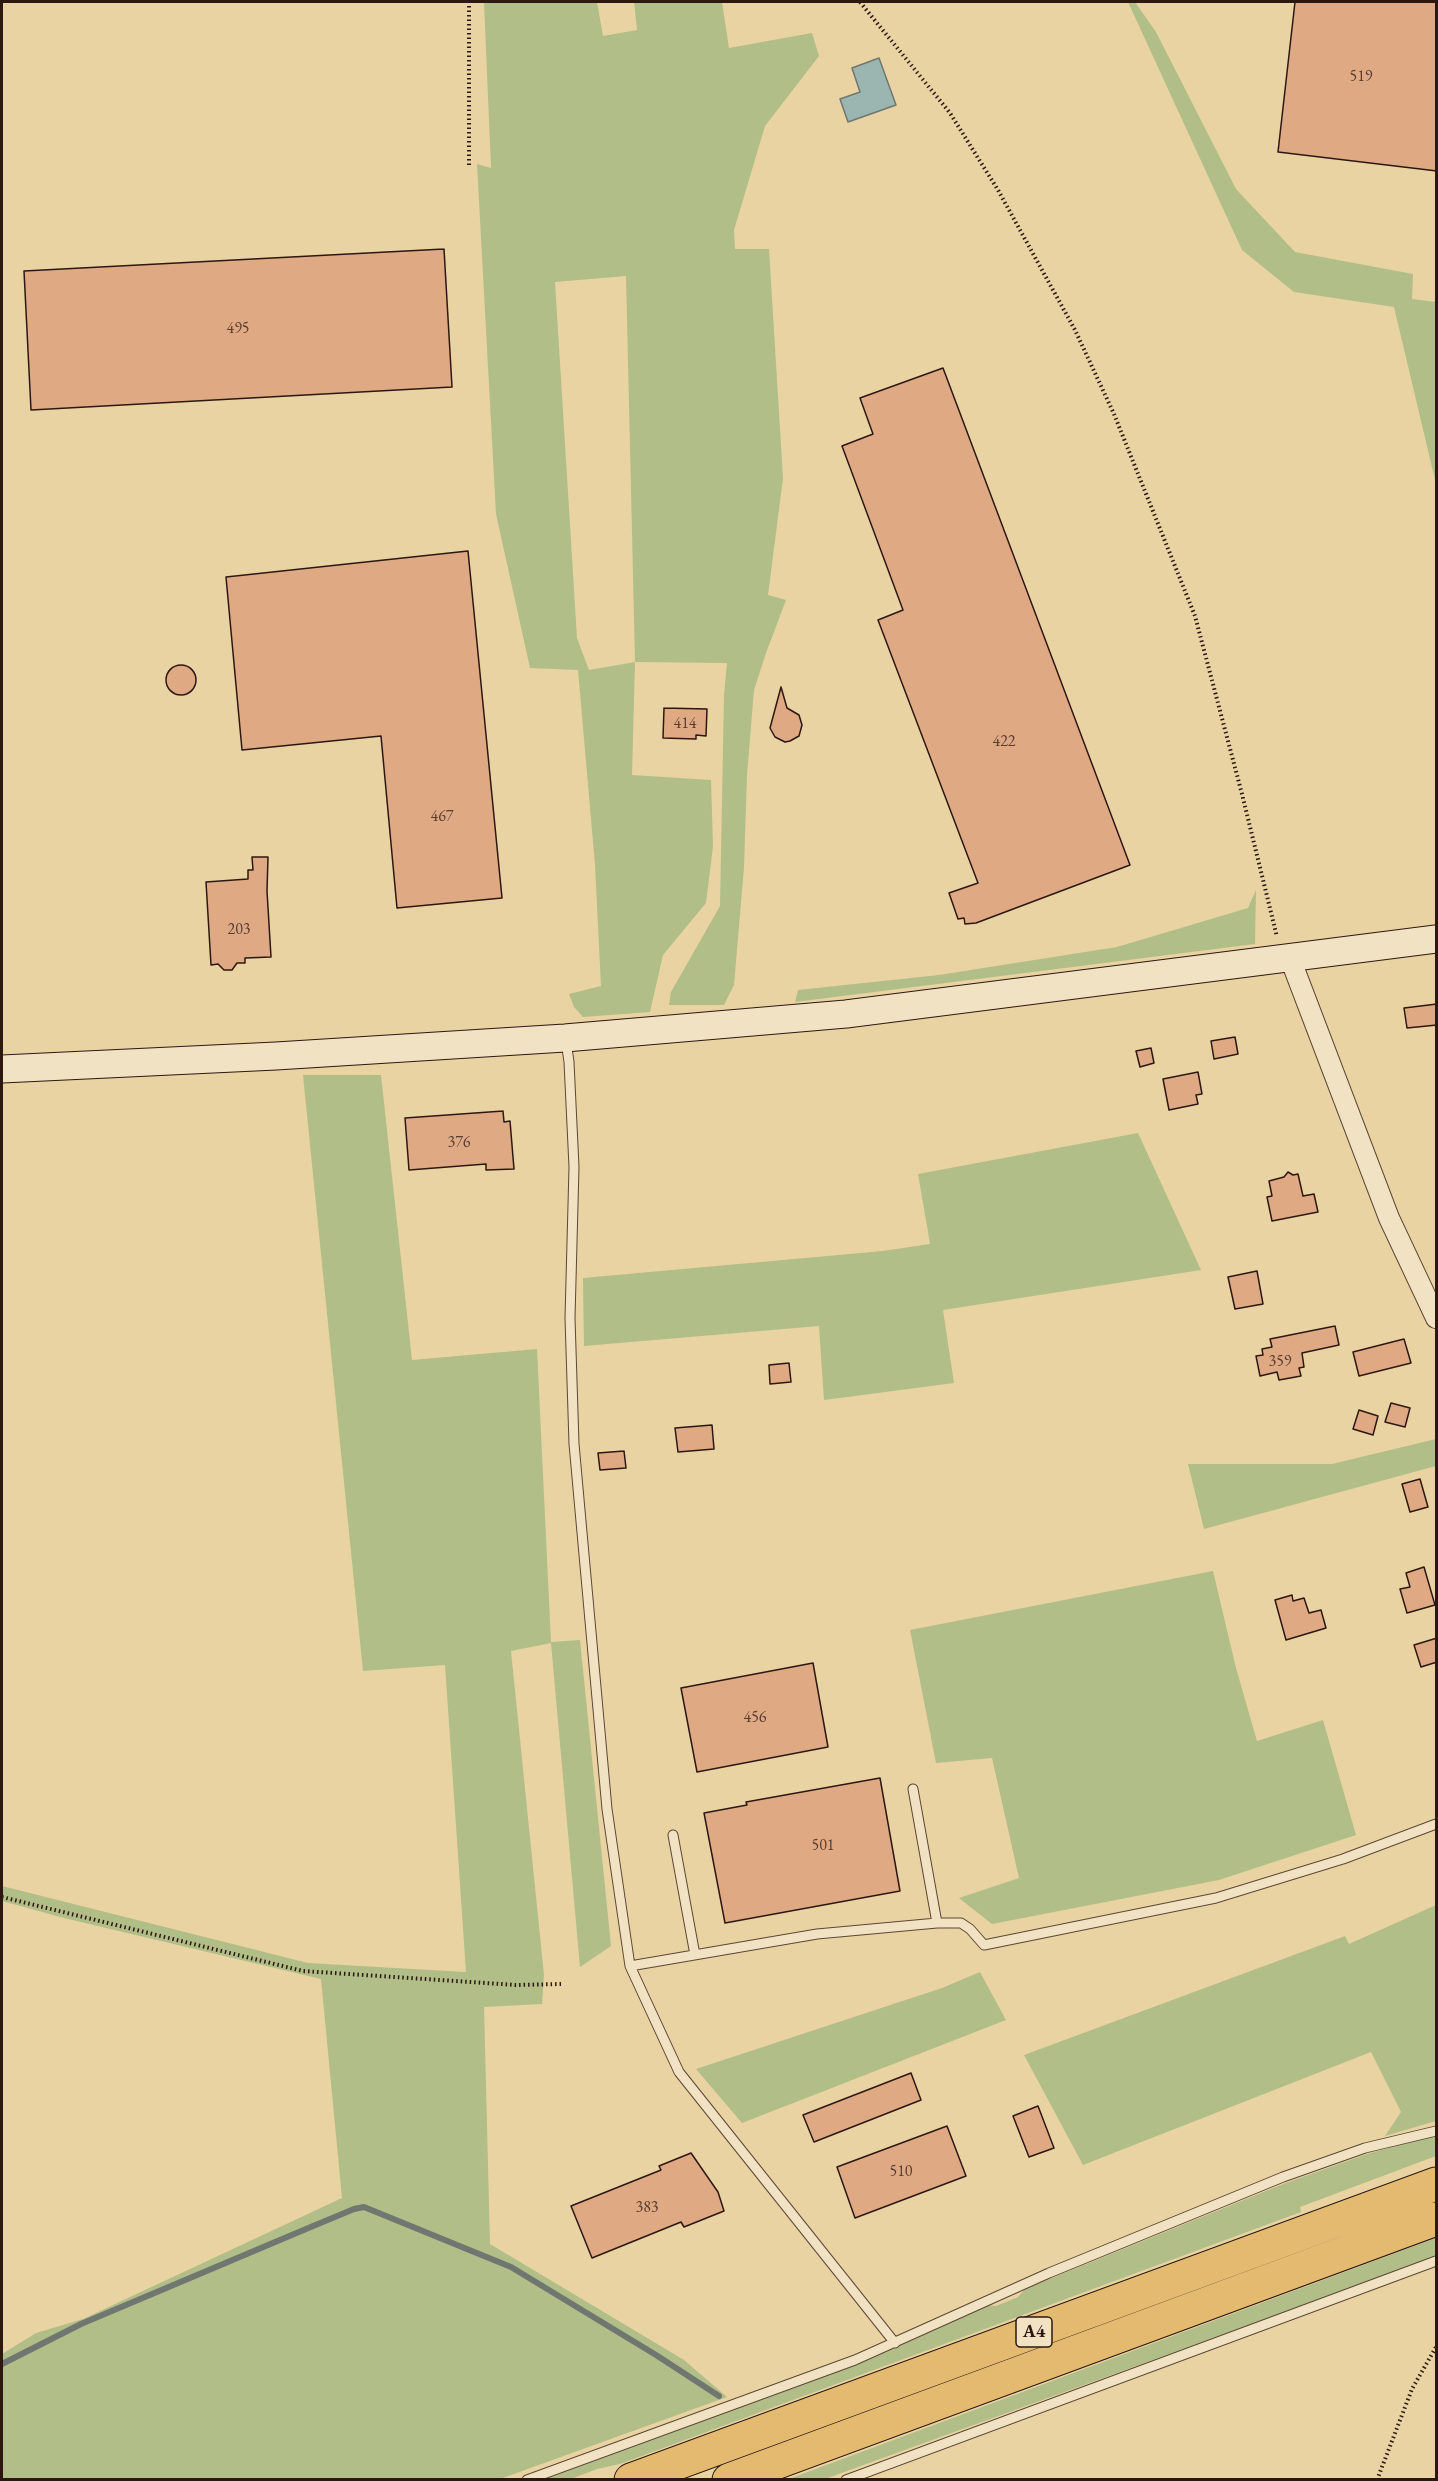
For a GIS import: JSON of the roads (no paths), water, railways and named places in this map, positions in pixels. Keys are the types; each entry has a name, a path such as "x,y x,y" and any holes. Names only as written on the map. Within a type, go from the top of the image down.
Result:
{"highway":[{"name":"A4","path":"632,2480 1437,2184"},
{"name":"A4","path":"729,2480 1437,2219"}],"main road":[{"path":"2,1069 276,1056 565,1038 846,1014 1437,939"}],"street":[{"path":"1290,958 1389,1218 1437,1318"}],"lane":[{"path":"565,1038 569,1062 574,1167 570,1318 574,1444 607,1809 630,1966 679,2072 895,2343"},
{"path":"913,1789 937,1923"},
{"path":"630,1966 817,1934 937,1923 961,1923 970,1929 984,1946 1216,1898 1343,1859 1437,1824"},
{"path":"674,1835 695,1955"},
{"path":"527,2480 855,2360 1049,2273 1283,2177 1365,2148 1437,2131"},
{"path":"846,2480 1437,2261"}],"water":[{"path":"879,58 896,105 848,122 840,99 860,92 852,68"}],"waterway":[{"path":"2,2364 81,2324 354,2209 364,2207 511,2267 719,2396"}]}
